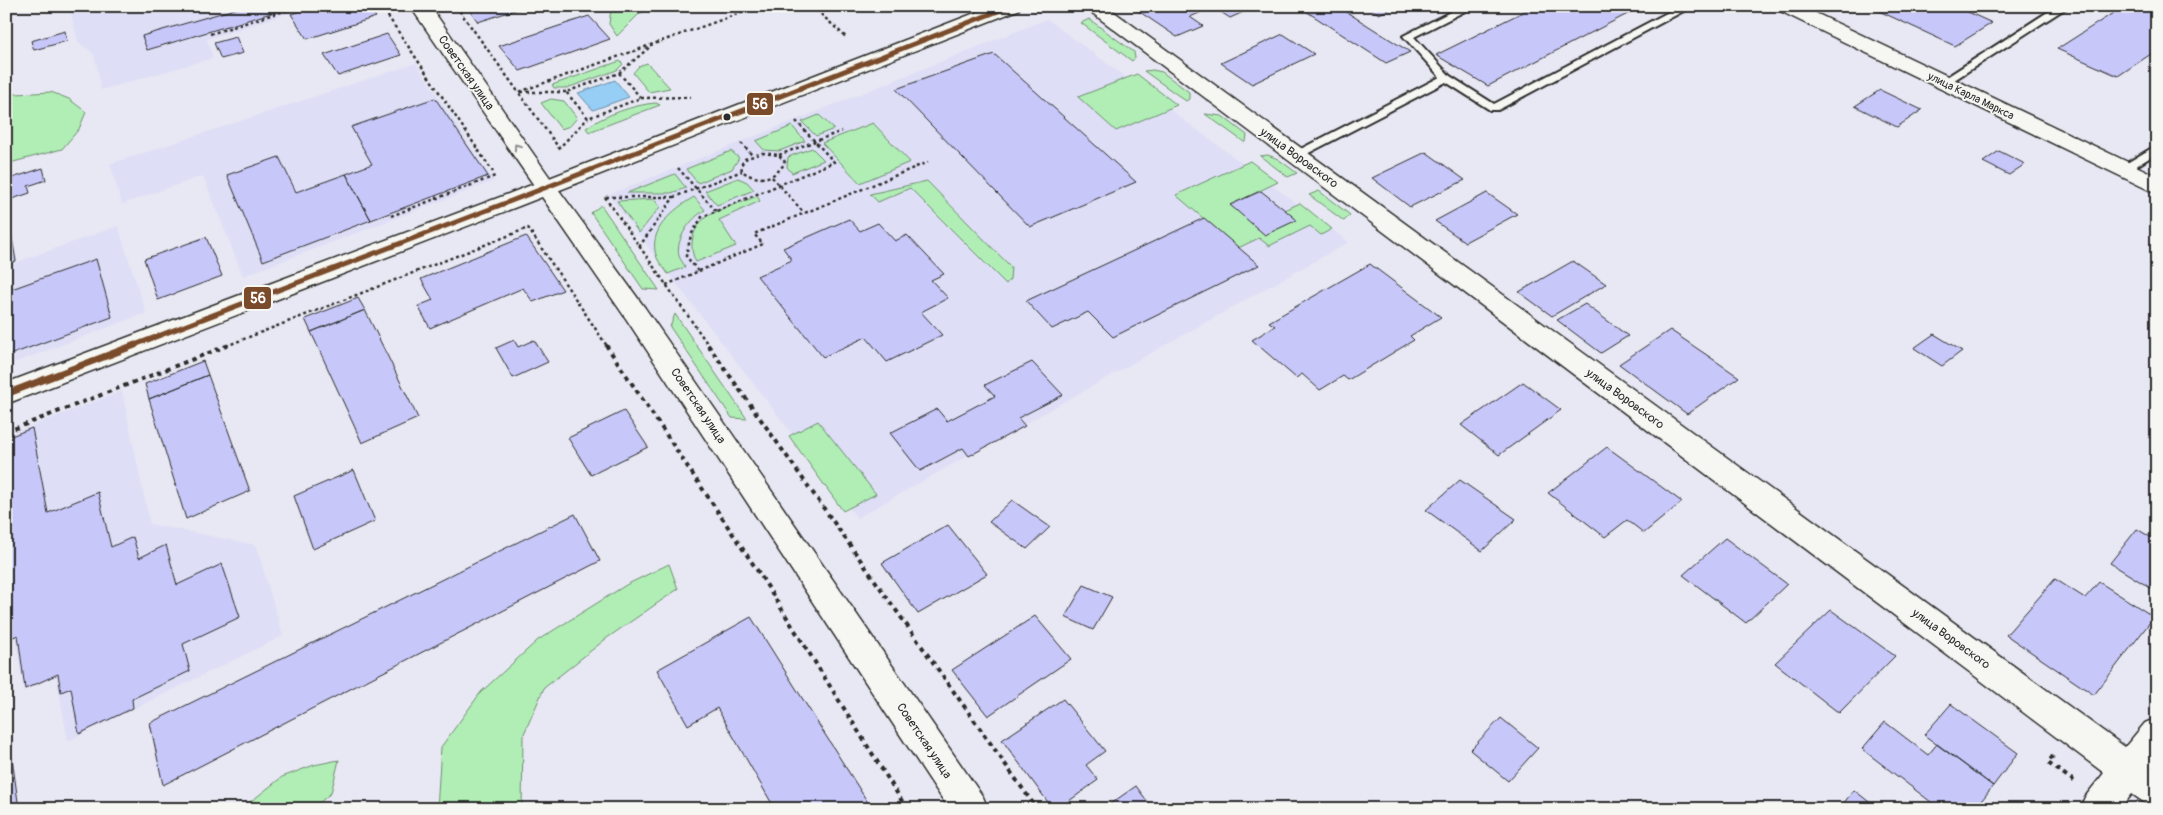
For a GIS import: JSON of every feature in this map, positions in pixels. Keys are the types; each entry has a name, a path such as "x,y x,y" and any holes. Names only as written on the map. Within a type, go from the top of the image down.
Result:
{"street":[{"name":"Советская улица","path":"420,6 545,187 636,314 970,809"},
{"path":"6,394 1012,6"},
{"name":"улица Воровского","path":"1094,6 2157,791"},
{"name":"улица Карла Маркса","path":"1785,6 2157,185"},
{"path":"2098,809 2157,734"}],"lane":[{"path":"1470,6 1408,36 1446,78 1494,108 1688,6"},
{"path":"1944,82 2064,6"},
{"path":"1295,156 1446,78"},
{"path":"2123,169 2157,148"}],"path":[{"path":"210,34 300,6"},
{"path":"381,6 493,172"},
{"path":"456,6 559,148 588,118 641,98 691,97"},
{"path":"519,92 760,6"},
{"path":"812,6 847,38"},
{"path":"519,92 566,92 619,73 653,44"},
{"path":"619,73 641,98"},
{"path":"566,92 588,118"},
{"path":"698,271 686,256 688,239 692,228 702,218 834,162 796,121"},
{"path":"779,155 785,162 782,170 772,177 760,179 748,177 742,171 741,165 752,155 762,152 779,155 842,131"},
{"path":"741,143 752,155"},
{"path":"666,285 763,244 754,234 928,162"},
{"path":"678,168 716,211"},
{"path":"742,171 674,197 605,197 1037,809"},
{"path":"772,177 804,213"},
{"path":"639,247 674,197"},
{"path":"6,432 528,228 759,573 907,809"}],"shaded area":[{"path":"69,6 312,6 207,39 213,58 101,90 93,53 78,42"},
{"path":"1047,19 1349,242 857,518 608,195"},
{"path":"416,63 494,181 243,276 203,176 122,204 110,164"},
{"path":"118,226 146,313 6,366 6,266"},
{"path":"122,391 150,524 256,545 283,636 68,741 56,676 24,691 15,638 6,641 6,436"}],"green space":[{"path":"617,6 661,6 640,13 617,36 609,24 611,9"},
{"path":"1089,19 1134,52 1135,58 1132,61 1081,23"},
{"path":"620,61 623,64 617,70 567,88 554,88 552,85"},
{"path":"647,63 670,88 649,92 633,73 639,66"},
{"path":"1144,71 1162,72 1189,92 1189,99 1186,101"},
{"path":"1137,74 1177,105 1116,131 1078,97"},
{"path":"51,92 69,99 86,112 79,129 62,149 6,164 6,96"},
{"path":"551,99 564,101 577,118 570,126 561,129 541,103"},
{"path":"656,103 660,105 589,132 586,128 620,111"},
{"path":"1205,114 1222,116 1247,135 1246,141 1244,142"},
{"path":"819,115 834,129 816,136 802,122"},
{"path":"873,123 910,162 860,183 822,143"},
{"path":"792,126 805,141 779,151 764,150 756,141"},
{"path":"812,148 824,160 792,173 787,167 788,157"},
{"path":"731,151 739,158 732,169 698,183 686,169"},
{"path":"1268,155 1278,159 1297,173 1288,177 1260,156"},
{"path":"1250,161 1278,182 1230,205 1296,220 1285,210 1300,203 1332,229 1321,235 1310,226 1269,246 1259,238 1238,248 1176,195"},
{"path":"675,174 686,188 671,193 627,193"},
{"path":"738,178 747,182 754,190 717,205 705,191"},
{"path":"927,181 1011,267 1010,279 1006,284 910,188 878,202 870,194"},
{"path":"1319,191 1350,215 1344,221 1309,195"},
{"path":"757,196 760,201 719,220 736,246 696,262 692,244 695,232 701,221 717,211"},
{"path":"694,197 705,210 694,218 685,230 679,243 679,256 685,267 668,274 657,258 655,238 671,214"},
{"path":"654,199 660,207 639,233 617,201"},
{"path":"601,205 659,290 643,289 591,213"},
{"path":"675,314 747,419 732,418 670,327"},
{"path":"818,421 876,494 843,511 789,436"},
{"path":"669,564 678,589 607,638 544,688 523,736 522,809 437,809 441,747 481,692 538,640 626,585"},
{"path":"339,760 331,793 312,809 248,809 249,803 282,777 314,765"}],"water":[{"path":"615,80 629,97 593,110 578,93"}],"building":[{"path":"245,6 277,6 278,11 147,50 142,36"},
{"path":"317,6 368,6 376,17 307,39 291,14"},
{"path":"467,6 527,6 478,22"},
{"path":"1131,6 1257,6 1230,18 1213,7 1190,17 1203,26 1177,37"},
{"path":"1298,6 1337,6 1410,52 1386,63"},
{"path":"1365,6 1398,6 1379,14"},
{"path":"1535,6 1643,6 1488,86 1436,55"},
{"path":"1868,6 1955,6 1992,23 1955,46"},
{"path":"2124,6 2157,6 2157,50 2118,76 2057,49"},
{"path":"589,16 610,39 520,71 499,46"},
{"path":"65,31 67,41 34,50 31,41"},
{"path":"387,34 401,55 338,76 324,55"},
{"path":"1283,34 1314,54 1252,84 1221,63"},
{"path":"236,37 243,53 221,59 214,43"},
{"path":"994,54 1136,182 1030,227 896,89"},
{"path":"1880,90 1922,110 1897,127 1855,106"},
{"path":"435,98 488,176 371,220 346,174 372,164 351,127"},
{"path":"1999,151 2025,164 2009,175 1983,162"},
{"path":"1426,152 1465,180 1410,207 1372,178"},
{"path":"279,157 296,192 346,174 371,220 263,261 227,175"},
{"path":"43,168 46,180 28,186 30,193 6,201 6,180"},
{"path":"1261,191 1297,220 1265,235 1230,205"},
{"path":"1487,193 1517,214 1465,242 1435,221"},
{"path":"1204,218 1259,265 1113,337 1088,312 1052,329 1026,301"},
{"path":"849,219 860,231 878,223 895,241 907,235 944,274 931,280 948,298 921,312 942,335 887,362 866,337 823,357 757,276 792,260 783,248"},
{"path":"11,232 16,261 6,264 6,233"},
{"path":"526,236 563,290 533,302 523,288 430,328 418,306 433,300 421,279"},
{"path":"206,237 222,276 158,300 144,259"},
{"path":"96,259 112,317 7,356 6,291"},
{"path":"1573,261 1606,284 1552,316 1519,292"},
{"path":"1370,264 1441,317 1410,336 1414,340 1348,380 1343,376 1320,390 1302,374 1296,378 1252,340 1275,326 1269,322"},
{"path":"358,298 365,310 311,332 305,319"},
{"path":"1585,304 1628,336 1601,353 1557,320"},
{"path":"365,310 418,418 362,443 311,332"},
{"path":"1670,330 1739,377 1687,414 1619,364"},
{"path":"1934,334 1962,351 1942,366 1914,348"},
{"path":"514,340 518,347 534,340 548,362 513,378 496,348"},
{"path":"203,361 208,375 149,399 145,384"},
{"path":"1032,362 1063,395 1018,418 1025,426 969,456 963,448 920,471 890,433 937,409 947,421 995,396 985,385"},
{"path":"208,375 250,491 186,519 149,399"},
{"path":"1523,382 1561,410 1499,455 1461,425"},
{"path":"624,411 648,447 591,475 568,438"},
{"path":"32,428 48,513 98,492 111,547 133,537 139,558 166,545 177,585 222,564 240,617 183,644 190,671 132,699 133,708 79,734 71,688 61,692 58,674 25,689 18,635 6,640 6,438"},
{"path":"1607,447 1682,502 1644,533 1627,520 1605,537 1548,493"},
{"path":"354,470 375,521 313,549 294,496"},
{"path":"1460,480 1516,519 1482,551 1426,510"},
{"path":"1012,500 1050,527 1027,549 989,522"},
{"path":"575,514 600,561 163,785 150,723"},
{"path":"948,525 987,574 918,614 882,563"},
{"path":"2137,529 2157,541 2157,592 2110,563"},
{"path":"1725,538 1787,584 1746,623 1683,575"},
{"path":"2055,579 2085,598 2099,582 2154,617 2094,695 2006,635"},
{"path":"1084,585 1112,597 1093,630 1065,617"},
{"path":"1831,610 1895,656 1839,713 1775,663"},
{"path":"1035,616 1071,659 988,716 952,670"},
{"path":"751,617 872,809 775,809 717,708 688,725 657,670"},
{"path":"1063,699 1105,751 1086,765 1098,780 1058,809 1053,809 1002,740"},
{"path":"1951,704 2018,753 1993,786 1924,735"},
{"path":"1501,718 1538,748 1508,781 1470,750"},
{"path":"1885,722 1928,755 1937,744 1993,786 1975,809 1940,809 1862,749"},
{"path":"8,729 19,809 6,809 6,730"},
{"path":"1136,786 1153,809 1103,809"},
{"path":"1854,790 1878,809 1839,809"}],"transit line":[{"name":"56","path":"6,394 511,201 1011,6"}]}
